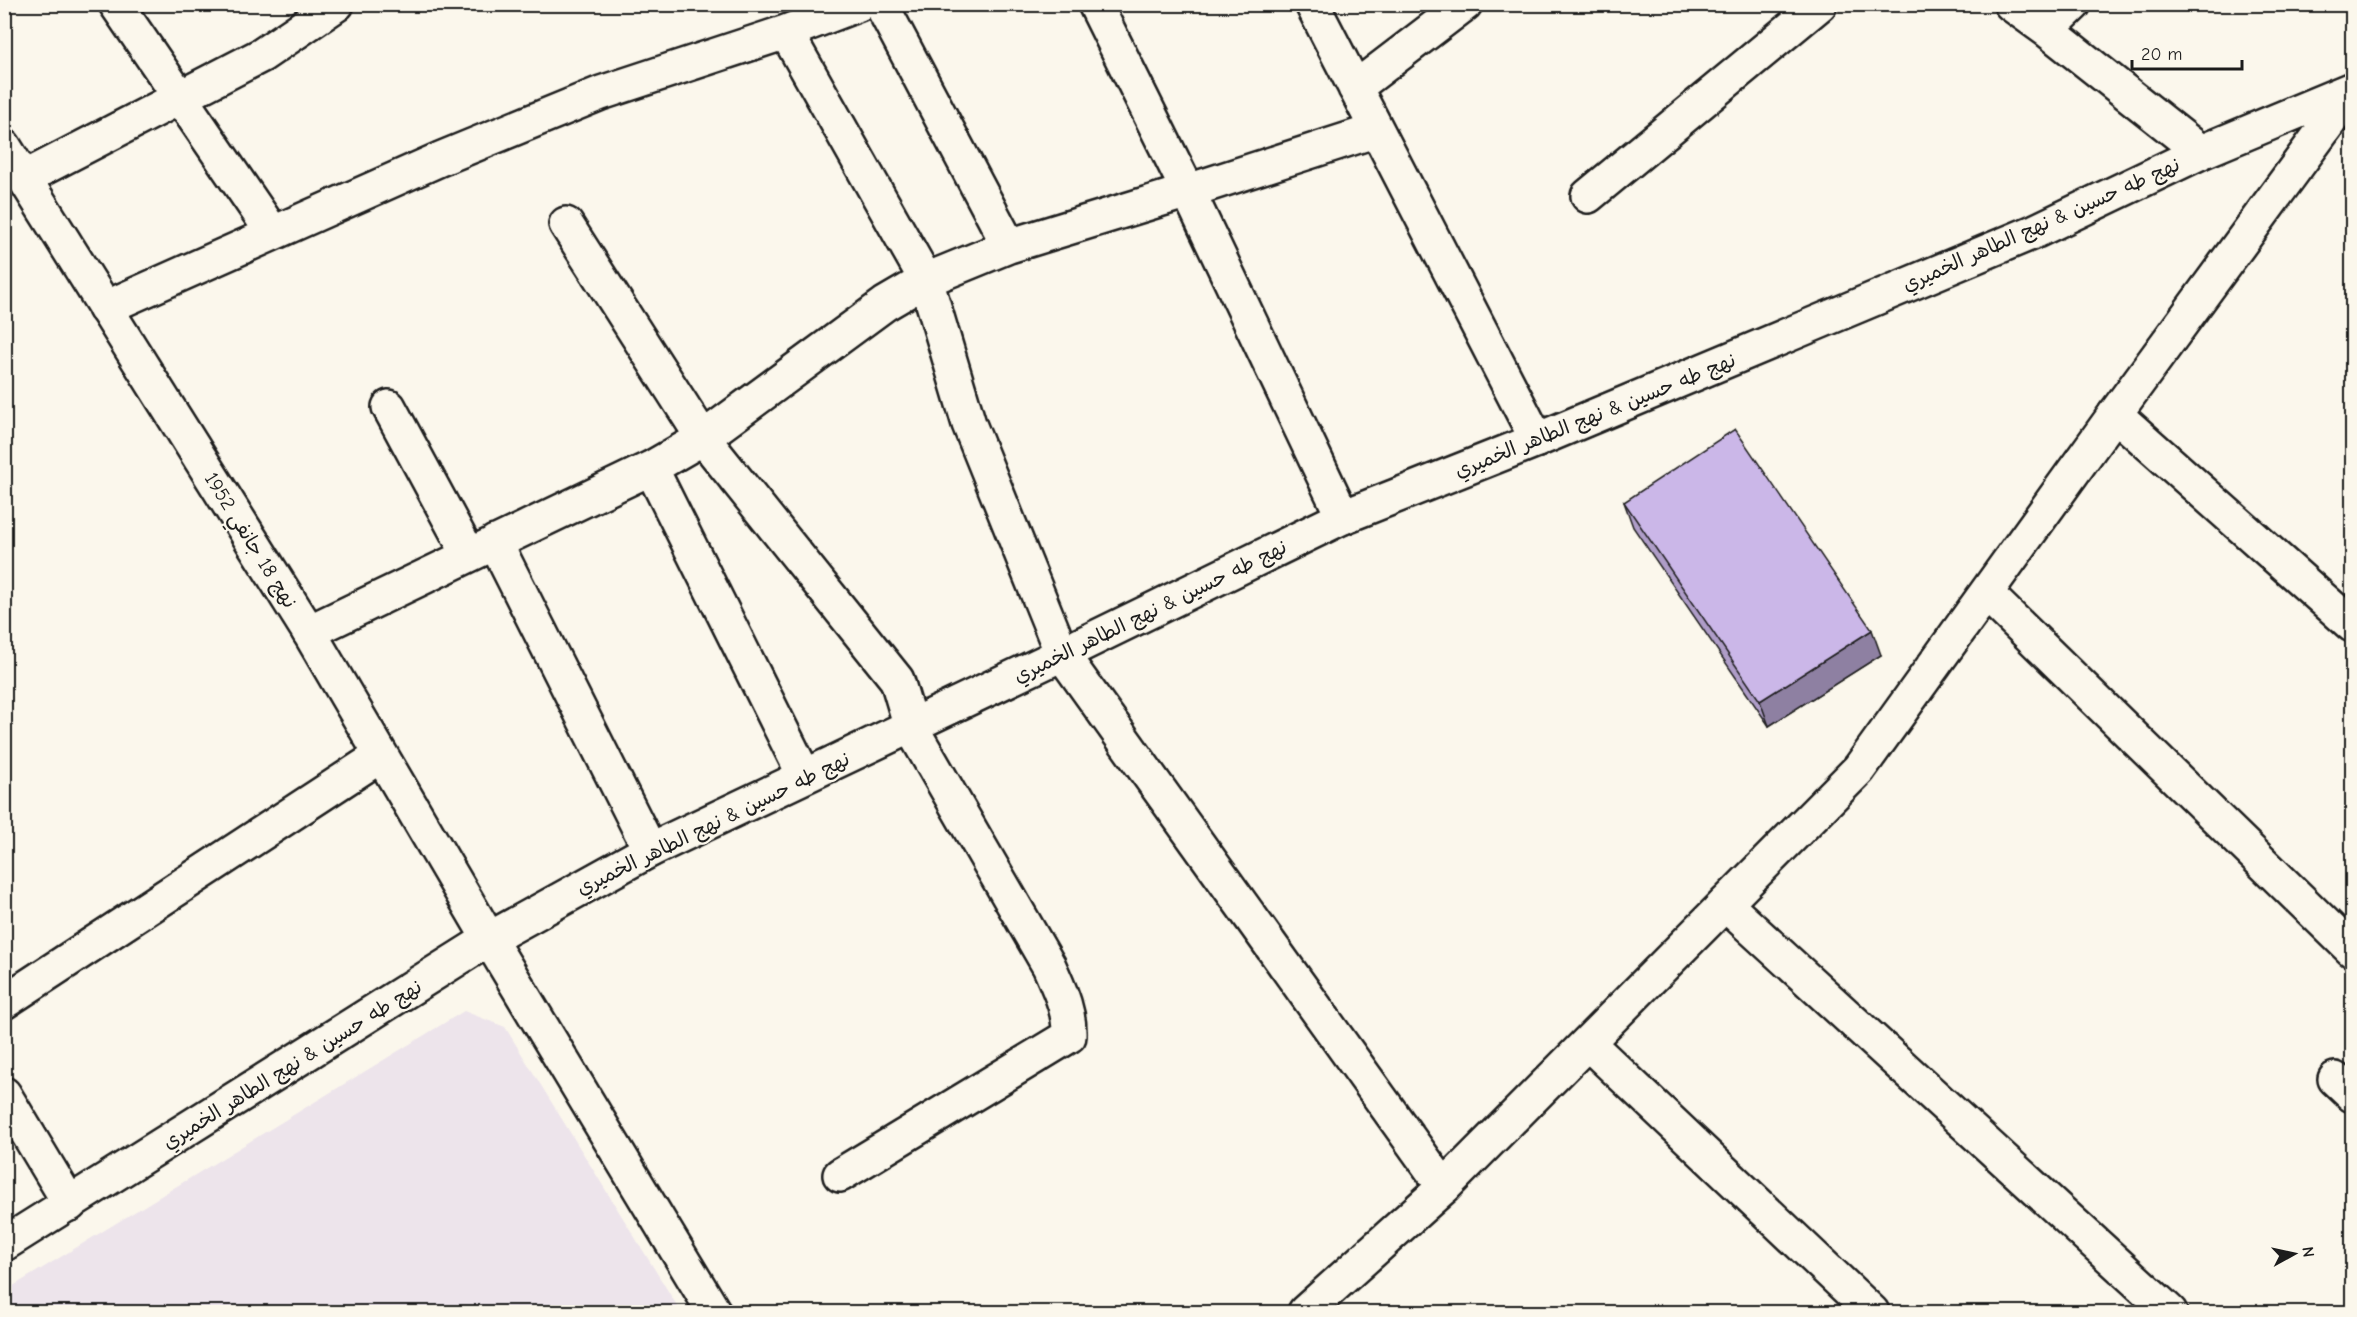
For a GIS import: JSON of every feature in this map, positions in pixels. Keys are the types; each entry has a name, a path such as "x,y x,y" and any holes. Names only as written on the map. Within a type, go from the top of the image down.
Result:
{"street":[{"path":"116,4 273,232"},
{"path":"24,178 262,55 337,4"},
{"path":"105,308 440,159 601,93 786,32 859,4"},
{"path":"881,4 1009,246"},
{"path":"1095,4 1188,191 1343,517"},
{"path":"1312,4 1537,440"},
{"path":"1355,88 1465,4"},
{"path":"1588,196 1820,4"},
{"path":"2011,4 2048,30 2200,152"},
{"path":"2048,30 2074,4"},
{"path":"786,32 926,280 969,424 1062,654 1444,1187"},
{"path":"1305,1312 1444,1187 1859,769 2352,90"},
{"name":"نهج طه حسين & نهج الطاهر الخميري","path":"4,1244 489,939 650,850 804,775 911,727 1343,517 1537,440 2036,231 2200,152 2352,90"},
{"path":"309,632 651,468 703,438 885,304 926,280 1009,246 1377,130"},
{"name":"نهج 18 جانفي 1952","path":"4,146 309,632 380,756 714,1312"},
{"path":"566,224 703,438 897,680 911,727 1049,966 1065,1002 1070,1023 1069,1036 840,1175"},
{"path":"389,407 482,549 650,850"},
{"path":"2115,414 2352,626"},
{"path":"651,468 804,775"},
{"path":"1987,594 2352,950"},
{"path":"4,1002 380,756"},
{"path":"1725,904 2170,1312"},
{"path":"1588,1043 1872,1312"},
{"path":"4,1094 70,1204"}],"shaded area":[{"path":"464,1011 505,1027 681,1312 5,1312 5,1291"}],"building":[{"path":"1735,429 1872,630 1760,701 1624,502"}]}
